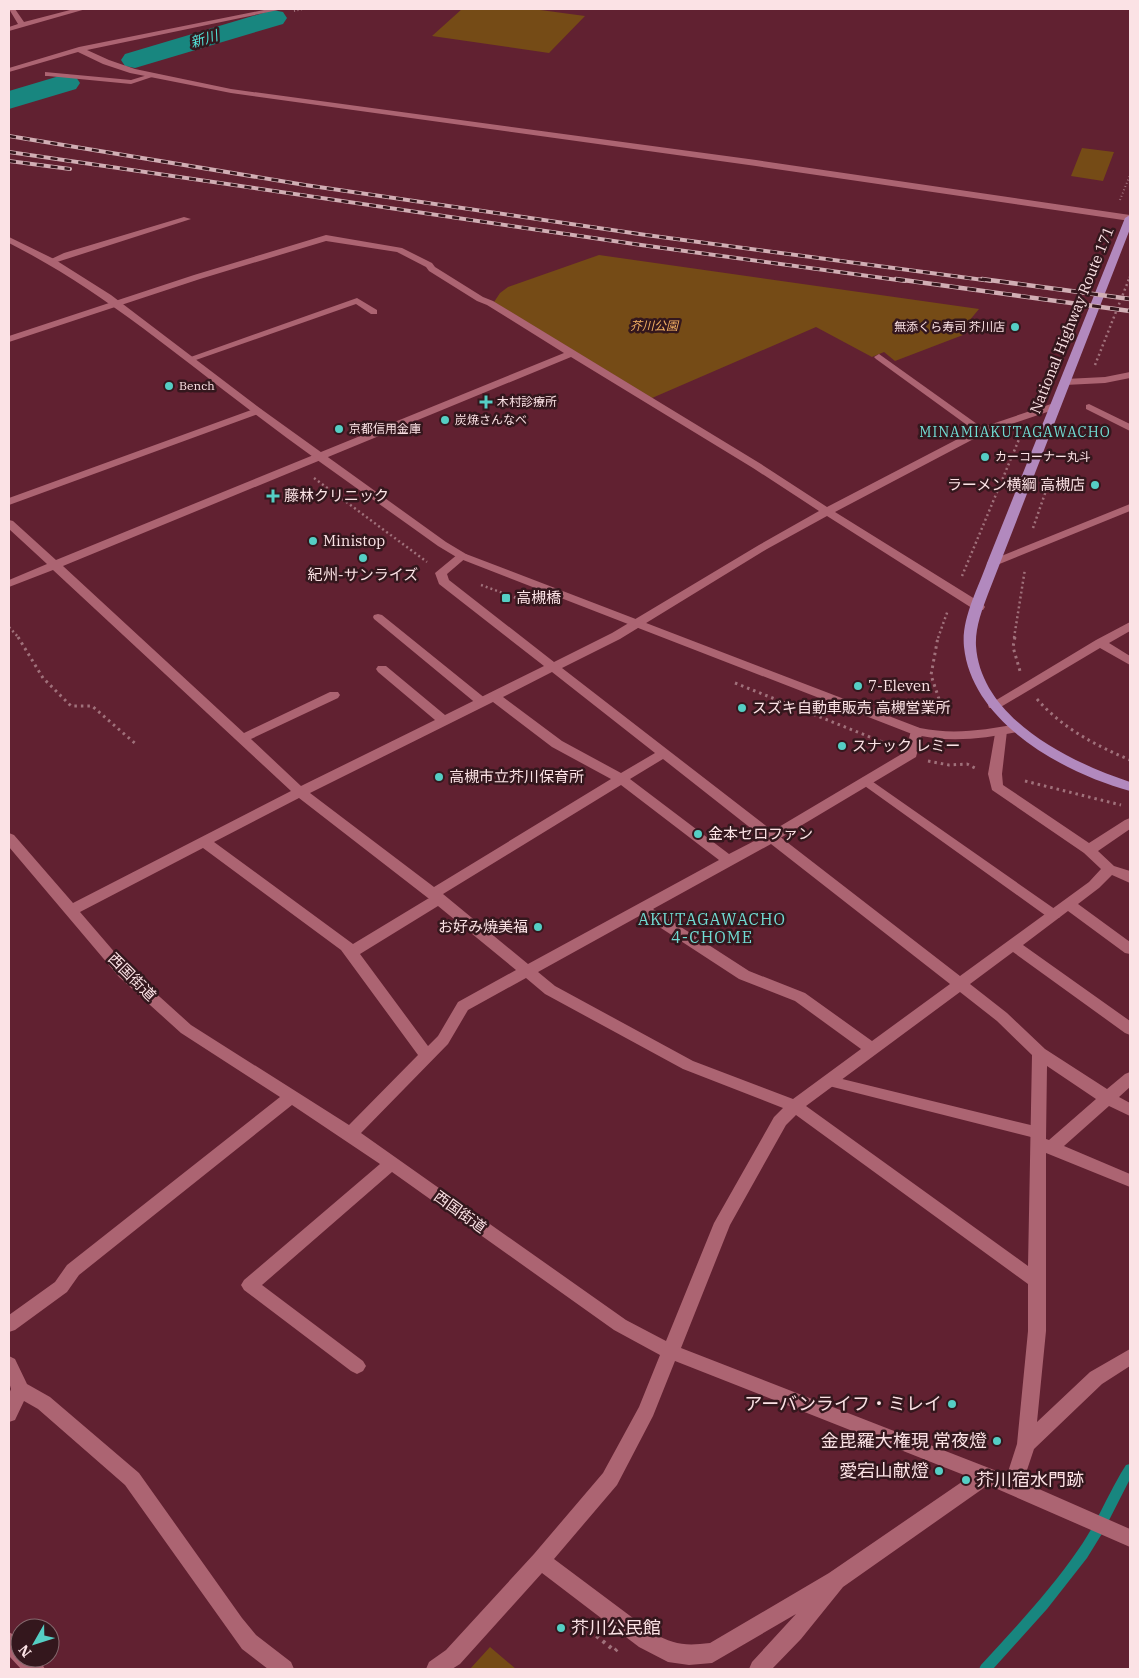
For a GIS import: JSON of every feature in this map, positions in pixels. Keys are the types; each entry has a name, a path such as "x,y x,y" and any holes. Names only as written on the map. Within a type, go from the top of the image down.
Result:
{"highway":[{"name":"National Highway Route 171","path":"1130,218 993,563 971,632 972,661 977,676 994,705 1017,728 1051,752 1077,766 1130,787"}],"street":[{"path":"11,9 22,25"},
{"path":"9,29 62,11 82,9"},
{"path":"9,70 78,49 279,9"},
{"path":"78,49 106,62 151,76 258,95 756,163 1130,218"},
{"path":"48,74 132,82 151,76"},
{"path":"9,339 198,277 326,238 399,250 414,256 480,299 490,302 757,466 979,607"},
{"path":"9,240 80,278 118,304 320,457 442,544 462,556 917,731 946,736 1017,728"},
{"path":"9,584 572,353"},
{"path":"1065,382 1105,380 1130,375"},
{"path":"70,911 300,792 554,668 635,624 826,511 981,431 1055,406"},
{"path":"9,502 257,410"},
{"path":"993,563 1130,507"},
{"path":"9,523 300,792 435,896 550,990 688,1065 795,1106 1036,1281"},
{"path":"462,556 443,571 441,574 443,581 1002,1017 1040,1054 1130,1110"},
{"path":"994,705 1130,626"},
{"path":"1100,643 1130,661"},
{"path":"382,669 444,721"},
{"path":"243,738 334,695"},
{"path":"488,699 557,744 621,780 728,861"},
{"path":"350,1134 443,1040 463,1006 772,837 866,781 910,754 917,731"},
{"path":"1000,731 995,774 997,787 1089,850 1109,869 1123,873 1130,878"},
{"path":"351,952 435,896 664,754"},
{"path":"1089,850 1130,823"},
{"name":"西国街道","path":"9,838 124,973 186,1029 350,1134 620,1325 670,1351 1072,1511 1130,1538"},
{"path":"205,842 286,904 346,946 427,1056"},
{"path":"436,1669 453,1657 541,1560 610,1479 648,1410 722,1224 780,1121 795,1106 1094,885 1109,869"},
{"path":"1068,904 1130,949"},
{"path":"641,908 744,975 800,997 873,1049"},
{"path":"1013,945 1130,1029"},
{"path":"1012,1487 1026,1444 1037,1331 1036,1281 1043,1141 1040,1054"},
{"path":"1043,1141 1109,1098 1130,1078"},
{"path":"9,1325 61,1287 73,1270 291,1097"},
{"path":"1043,1141 1130,1181"},
{"path":"357,1366 250,1284 392,1163"},
{"path":"1026,1444 1096,1378 1130,1357"},
{"path":"9,1364 15,1374 20,1390 9,1414"},
{"path":"20,1390 44,1403 132,1479 239,1631 249,1642 284,1669"},
{"path":"541,1560 646,1640 668,1652 689,1655 712,1653 836,1580 985,1476"},
{"path":"759,1669 794,1632 836,1580"}],"lane":[{"path":"51,261 187,219"},
{"path":"190,359 357,301 374,312"},
{"path":"879,357 981,431"},
{"path":"1090,407 1130,428"},
{"path":"378,617 488,699"},
{"path":"866,781 1054,915"},
{"path":"830,1081 1043,1141"}],"path":[{"path":"1118,206 1130,175"},
{"path":"9,627 15,632 43,678 71,706 92,706 137,745"},
{"path":"925,715 943,711"}],"green space":[{"path":"462,9 533,9 585,16 549,53 432,36"},
{"path":"1082,148 1114,152 1103,181 1071,176"},
{"name":"芥川公園","path":"599,255 979,309 959,333 963,335 895,361 884,352 872,357 816,327 652,398 494,302 500,293 508,287"},
{"path":"490,1647 516,1669 470,1669"}],"waterway":[{"name":"新川","path":"135,60 273,18"},
{"name":"新川","path":"9,100 66,83"},
{"path":"985,1669 1070,1572 1099,1528 1130,1469"}],"railway":[{"path":"9,136 305,185 646,235 991,281"},
{"path":"9,152 641,245 905,281"},
{"path":"9,161 70,169"},
{"path":"896,279 1130,311"},
{"path":"982,279 1130,299"}],"place":[{"name":"無添くら寿司 芥川店","path":"1015,327"},
{"name":"Bench","path":"169,386"},
{"name":"木村診療所","path":"486,402"},
{"name":"炭焼さんなべ","path":"445,420"},
{"name":"京都信用金庫","path":"339,429"},
{"name":"カーコーナー丸斗","path":"985,457"},
{"name":"ラーメン横綱 高槻店","path":"1095,485"},
{"name":"藤林クリニック","path":"273,496"},
{"name":"Ministop","path":"313,541"},
{"name":"紀州-サンライズ","path":"363,558"},
{"name":"高槻橋","path":"506,598"},
{"name":"7-Eleven","path":"858,686"},
{"name":"スズキ自動車販売 高槻営業所","path":"742,708"},
{"name":"スナック レミー","path":"842,746"},
{"name":"高槻市立芥川保育所","path":"439,777"},
{"name":"金本セロファン","path":"698,834"},
{"name":"お好み焼美福","path":"538,927"},
{"name":"アーバンライフ・ミレイ","path":"952,1404"},
{"name":"金毘羅大権現 常夜燈","path":"997,1441"},
{"name":"愛宕山献燈","path":"939,1471"},
{"name":"芥川宿水門跡","path":"966,1480"},
{"name":"芥川公民館","path":"561,1628"}],"district":[{"name":"MINAMIAKUTAGAWACHO","path":"1015,432"},
{"name":"AKUTAGAWACHO 4-CHOME","path":"712,928"}]}
